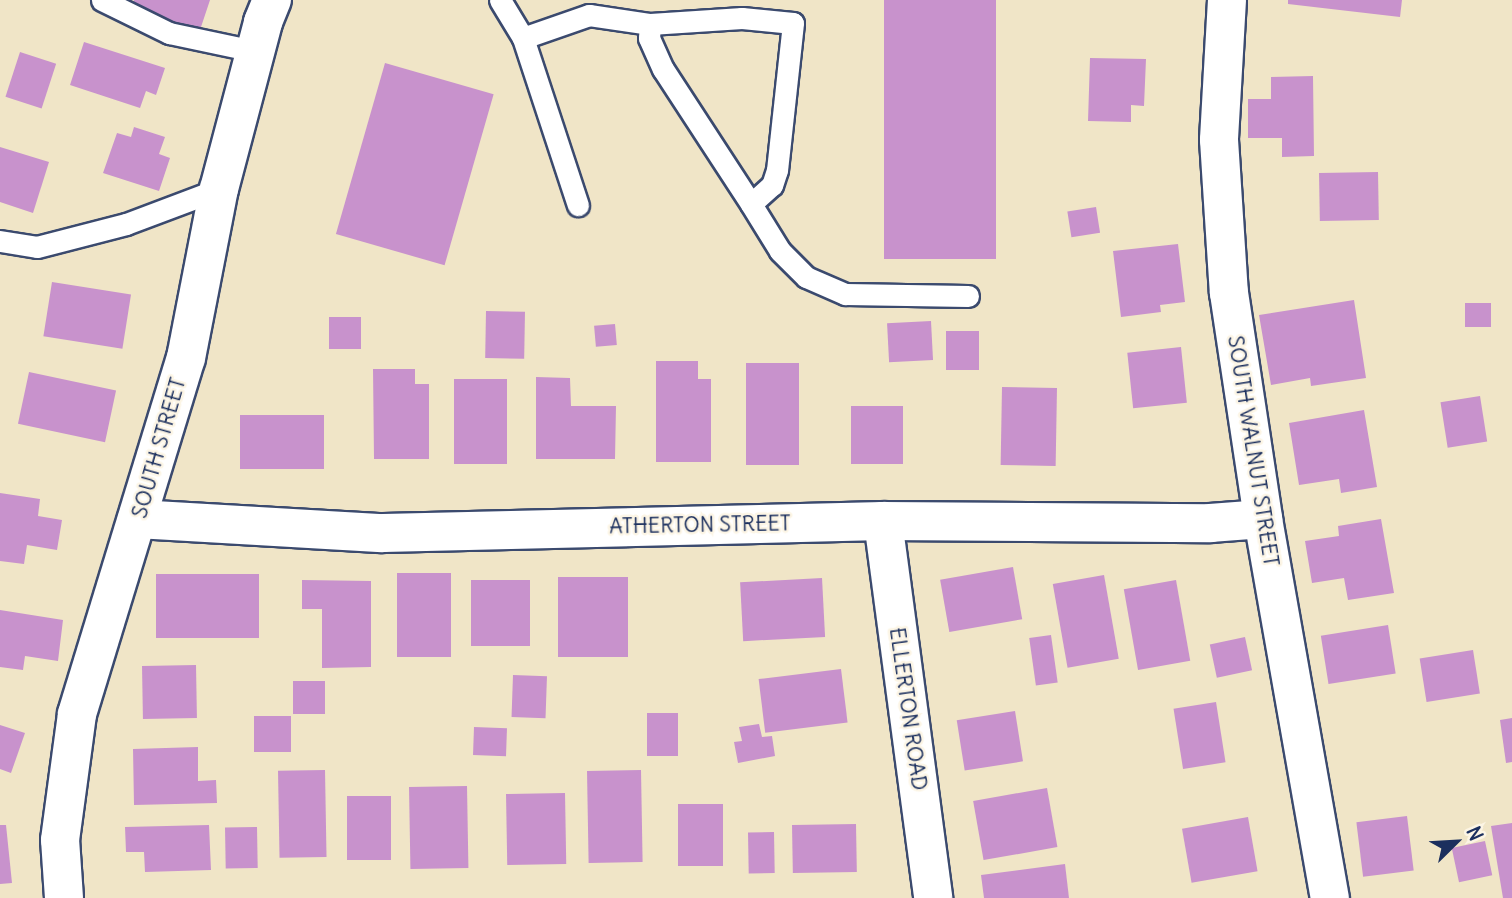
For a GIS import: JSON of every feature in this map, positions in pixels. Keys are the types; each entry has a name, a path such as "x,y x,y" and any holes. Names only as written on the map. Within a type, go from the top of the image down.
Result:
{"street":[{"name":"SOUTH STREET","path":"64,898 60,840 77,714 186,358 219,189 254,51 272,0"},
{"name":"SOUTH WALNUT STREET","path":"1227,0 1219,98 1222,215 1235,341 1263,519 1331,898"},
{"name":"ATHERTON STREET","path":"137,519 383,533 883,521 1210,523 1263,519"},
{"name":"ELLERTON ROAD","path":"883,521 933,898"}],"lane":[{"path":"102,0 169,33 254,51"},
{"path":"500,0 523,38 578,205"},
{"path":"523,38 589,15 650,24 742,18 793,23 777,170 772,185 751,204"},
{"path":"650,24 649,38 663,69 780,251 823,288 867,297 968,296"},
{"path":"0,241 37,247 127,224 219,189"}],"building":[{"path":"134,0 210,0 199,33 130,11"},
{"path":"884,0 996,0 996,259 884,259"},
{"path":"1288,0 1402,0 1400,17 1288,4"},
{"path":"84,42 165,68 156,95 146,91 140,108 70,85"},
{"path":"20,52 56,64 42,108 5,97"},
{"path":"1090,58 1146,59 1144,106 1131,105 1131,122 1088,121"},
{"path":"385,63 494,94 445,265 336,234"},
{"path":"1313,76 1314,156 1282,157 1282,138 1248,138 1248,99 1271,99 1271,77"},
{"path":"134,127 165,137 159,154 170,158 159,191 103,173 117,133 131,137"},
{"path":"0,147 49,162 33,213 0,202"},
{"path":"1378,172 1379,220 1320,221 1319,173"},
{"path":"1096,207 1100,233 1071,237 1067,212"},
{"path":"1178,244 1185,302 1160,305 1161,312 1121,317 1113,251"},
{"path":"52,282 131,295 122,349 43,336"},
{"path":"1354,300 1366,378 1311,386 1310,378 1271,385 1259,315"},
{"path":"1465,303 1491,303 1491,327 1465,327"},
{"path":"486,311 525,312 524,359 485,358"},
{"path":"329,317 361,317 361,349 329,349"},
{"path":"931,321 933,360 889,362 887,323"},
{"path":"615,324 617,345 596,347 594,326"},
{"path":"946,331 979,331 979,370 946,370"},
{"path":"1181,347 1187,403 1133,408 1127,353"},
{"path":"656,361 698,361 698,379 711,379 711,462 656,462"},
{"path":"746,363 799,363 799,465 746,465"},
{"path":"373,369 415,369 415,384 429,384 429,459 374,459"},
{"path":"29,372 116,391 105,442 18,424"},
{"path":"536,377 570,378 571,406 616,406 615,459 536,459"},
{"path":"454,379 507,379 507,464 454,464"},
{"path":"1002,387 1057,388 1056,466 1001,465"},
{"path":"1480,396 1487,441 1448,448 1440,402"},
{"path":"851,406 903,406 903,464 851,464"},
{"path":"1364,410 1377,487 1341,493 1339,479 1299,485 1289,423"},
{"path":"240,415 324,415 324,469 240,469"},
{"path":"0,493 40,499 38,516 62,520 57,550 27,545 24,564 0,561"},
{"path":"1381,519 1394,593 1348,600 1344,578 1312,583 1305,541 1339,536 1338,526"},
{"path":"1013,567 1022,619 949,632 940,580"},
{"path":"397,573 451,573 451,657 397,657"},
{"path":"156,574 259,574 259,638 156,638"},
{"path":"1104,575 1119,659 1068,668 1053,584"},
{"path":"558,577 628,577 628,657 558,657"},
{"path":"822,578 825,637 743,641 740,582"},
{"path":"302,580 371,581 371,667 322,668 322,609 302,609"},
{"path":"471,580 530,580 530,646 471,646"},
{"path":"1176,580 1190,661 1138,670 1124,589"},
{"path":"0,610 63,620 58,661 25,656 23,670 0,667"},
{"path":"1388,625 1396,673 1329,684 1321,636"},
{"path":"1051,635 1058,683 1036,686 1029,638"},
{"path":"1245,637 1252,670 1217,678 1210,644"},
{"path":"1473,650 1480,693 1427,702 1420,658"},
{"path":"196,665 197,718 143,719 142,666"},
{"path":"841,669 848,723 765,733 759,679"},
{"path":"513,675 547,676 546,718 512,717"},
{"path":"293,681 325,681 325,714 293,714"},
{"path":"1216,702 1226,762 1183,769 1174,709"},
{"path":"1015,711 1023,761 965,771 957,720"},
{"path":"647,713 678,713 678,756 647,756"},
{"path":"254,716 291,716 291,752 254,752"},
{"path":"1512,718 1512,762 1506,763 1500,720"},
{"path":"759,724 762,737 772,736 775,756 738,763 734,742 742,741 739,727"},
{"path":"0,725 25,733 11,773 0,769"},
{"path":"474,727 507,728 506,756 473,755"},
{"path":"198,747 198,781 216,780 217,803 134,805 133,749"},
{"path":"325,770 327,857 280,858 278,771"},
{"path":"641,770 643,862 589,863 587,771"},
{"path":"467,786 468,868 410,869 409,787"},
{"path":"1047,788 1057,847 984,860 973,801"},
{"path":"565,793 566,864 507,865 506,794"},
{"path":"347,796 391,796 391,860 347,860"},
{"path":"678,804 723,804 723,866 678,866"},
{"path":"1407,816 1414,871 1363,877 1356,822"},
{"path":"1248,817 1258,871 1192,883 1182,829"},
{"path":"1512,823 1512,898 1503,898 1491,826"},
{"path":"856,824 857,872 793,873 792,825"},
{"path":"0,825 6,825 12,883 0,884"},
{"path":"209,825 211,870 145,872 144,852 126,852 125,827"},
{"path":"257,827 258,868 226,869 225,828"},
{"path":"748,832 774,832 775,873 749,873"},
{"path":"1485,841 1492,875 1459,882 1452,848"},
{"path":"1065,864 1069,898 984,898 981,875"}]}
